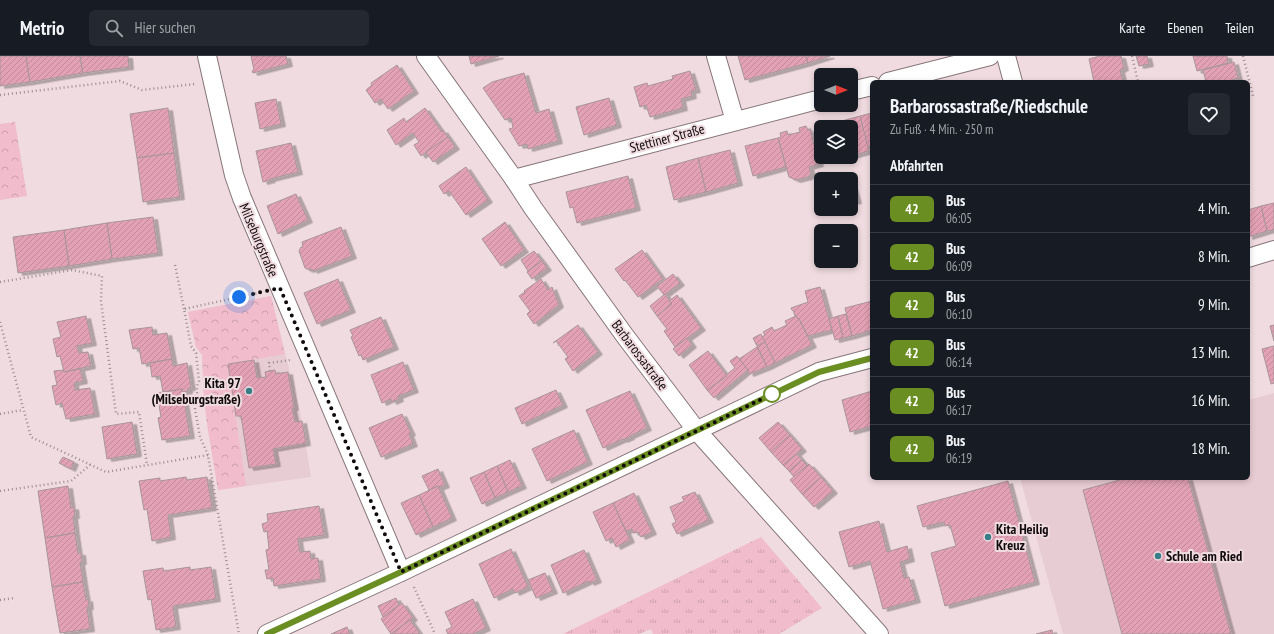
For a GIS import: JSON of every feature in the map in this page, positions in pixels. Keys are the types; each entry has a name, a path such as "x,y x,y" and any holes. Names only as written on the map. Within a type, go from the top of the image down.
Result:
{"street":[{"name":"Milseburgstraße","path":"207,56 237,185 401,572"},
{"name":"Barbarossastraße","path":"426,56 625,336 697,431 879,634"},
{"path":"716,56 735,121"},
{"path":"897,80 1005,56 1012,80"},
{"path":"858,89 870,86"},
{"name":"Stettiner Straße","path":"514,179 814,101"},
{"path":"1250,257 1274,250"},
{"path":"267,634 401,572 819,372 870,359"}],"path":[{"path":"1132,56 1138,80"},
{"path":"1243,56 1249,80"},
{"path":"0,95 120,81 142,90 212,82"},
{"path":"1250,84 1253,96"},
{"path":"175,265 191,346 196,353 199,381 197,386 195,409 200,437 208,454 239,634"},
{"path":"0,282 72,270 102,276 101,301 116,414 139,412 147,465"},
{"path":"184,309 280,288"},
{"path":"0,322 31,437 106,472 208,454"},
{"path":"270,371 270,363 310,358"},
{"path":"0,414 23,410"},
{"path":"0,490 71,481 90,465"},
{"path":"401,572 412,582 436,634"},
{"path":"0,600 15,598"}],"shaded area":[{"name":"Kita 97 (Milseburgstraße)","path":"271,296 302,421 311,477 218,490 204,400 202,355 196,347 188,312"},
{"name":"Schule am Ried","path":"1274,393 1274,634 1063,634 1021,480 1250,480 1250,399"}],"green space":[{"path":"15,122 27,196 0,200 0,124"},
{"path":"271,296 285,354 228,364 246,486 218,490 204,400 202,355 196,347 188,312"},
{"path":"761,537 822,608 779,634 653,634 651,629 639,634 563,634"}],"building":[{"path":"0,56 26,56 30,82 0,86"},
{"path":"26,56 80,56 83,73 30,82"},
{"path":"80,56 128,56 129,67 83,73"},
{"path":"251,56 286,56 288,64 253,73 252,71 254,70"},
{"path":"469,56 499,56 471,64"},
{"path":"738,56 806,56 808,63 745,80"},
{"path":"806,56 830,56 808,63"},
{"path":"1100,56 1121,56 1124,68 1120,70 1122,80 1094,80 1089,59"},
{"path":"1136,56 1147,56 1149,64 1139,66"},
{"path":"1193,56 1227,56 1228,63 1197,71"},
{"path":"1234,62 1238,78 1232,80 1206,80 1203,70"},
{"path":"397,65 414,91 388,109 381,99 375,103 366,90 372,85 371,83"},
{"path":"690,71 696,90 691,91 692,96 681,99 683,108 650,117 646,105 640,107 634,87 647,83 648,86 673,79 672,76"},
{"path":"524,73 536,113 549,109 558,141 528,149 527,144 519,146 509,129 513,128 511,118 505,120 483,88 492,82"},
{"path":"609,98 617,125 584,135 576,107"},
{"path":"276,99 281,124 260,129 255,103"},
{"path":"168,108 174,153 137,158 130,114"},
{"path":"425,108 442,132 443,130 448,137 421,156 414,145 419,142 413,133 396,145 387,130 404,118 406,122"},
{"path":"870,114 870,146 867,147 860,116"},
{"path":"860,116 869,151 858,154 858,120 845,120"},
{"path":"806,126 808,130 810,129 814,145 814,164 819,164 809,167 811,173 808,177 796,180 789,177 778,138 781,137 780,133 787,131 788,135 800,132 799,128"},
{"path":"448,137 455,147 433,162 426,152"},
{"path":"778,138 786,167 753,176 745,146"},
{"path":"291,143 298,172 263,182 256,151"},
{"path":"730,150 738,183 706,192 698,158"},
{"path":"174,153 180,197 143,202 137,158"},
{"path":"698,158 706,192 674,200 666,167"},
{"path":"466,167 488,200 466,215 449,191 444,194 439,186"},
{"path":"628,176 636,208 577,223 573,207 570,208 566,192"},
{"path":"296,194 308,220 278,234 267,206"},
{"path":"1274,203 1274,230 1267,231 1261,206"},
{"path":"1261,206 1267,231 1250,236 1250,209"},
{"path":"153,217 158,253 112,259 107,223"},
{"path":"505,222 524,250 501,266 482,239"},
{"path":"107,223 112,259 69,266 64,230"},
{"path":"341,227 352,256 313,271 312,269 309,270 305,268 299,251 301,247 303,247 302,242"},
{"path":"64,230 69,266 18,273 13,237"},
{"path":"642,250 663,279 638,297 615,269"},
{"path":"534,251 542,261 528,271 521,260"},
{"path":"542,261 547,268 532,279 527,272"},
{"path":"673,274 680,283 664,295 657,286"},
{"path":"338,279 351,310 317,324 304,293"},
{"path":"541,279 548,290 552,287 559,305 534,324 527,314 530,311 519,296"},
{"path":"820,287 832,330 808,336 791,308 808,302 805,291"},
{"path":"665,294 672,304 657,316 650,306"},
{"path":"677,295 701,328 675,347 664,331 667,329 657,316 672,304 669,301"},
{"path":"870,302 870,331 852,336 845,308"},
{"path":"846,314 852,336 843,338 838,316"},
{"path":"86,316 92,343 77,346 79,353 88,352 91,366 64,372 60,356 57,357 53,339 61,337 57,322"},
{"path":"796,316 812,345 775,363 762,337 765,335 763,332 772,327 774,331 787,325 785,321"},
{"path":"838,316 843,338 835,340 829,319"},
{"path":"381,317 394,347 363,360 361,355 359,356 351,337 353,336 350,330"},
{"path":"578,325 598,352 573,371 565,359 568,357 556,341 553,343"},
{"path":"1274,325 1274,341 1270,326"},
{"path":"152,327 153,335 167,333 172,359 142,364 139,348 133,349 129,330"},
{"path":"761,334 765,342 757,346 753,338"},
{"path":"687,338 692,345 679,356 673,349"},
{"path":"765,342 775,363 767,367 757,346"},
{"path":"1274,346 1274,383 1271,384 1262,349"},
{"path":"757,347 767,367 749,374 748,370 739,359"},
{"path":"708,351 727,376 707,390 689,365"},
{"path":"737,356 748,370 714,398 707,390 727,376 726,375 735,368 730,361"},
{"path":"172,359 173,366 187,363 191,388 188,388 188,391 182,392 182,389 163,392 160,376 152,377 150,363"},
{"path":"254,360 257,378 266,377 265,372 275,370 276,374 288,372 295,422 302,421 306,443 273,449 276,464 249,468 241,416 236,416 228,364"},
{"path":"403,362 414,390 398,396 399,399 392,402 391,399 382,403 371,375"},
{"path":"80,369 83,381 74,383 75,390 90,388 95,414 66,419 62,403 56,405 52,386 57,385 54,371 63,370 64,372"},
{"path":"182,389 190,436 162,440 158,418 161,417 157,393"},
{"path":"556,390 563,405 522,424 515,408"},
{"path":"630,391 647,428 603,448 586,410"},
{"path":"870,392 870,427 850,432 842,400"},
{"path":"402,414 411,433 409,434 413,444 381,457 369,428"},
{"path":"132,422 137,454 107,459 102,427"},
{"path":"778,422 790,435 771,452 759,438"},
{"path":"574,430 588,462 547,481 532,449"},
{"path":"790,435 802,449 783,465 771,452"},
{"path":"797,454 802,460 789,471 783,465"},
{"path":"63,457 74,462 71,469 59,463"},
{"path":"510,460 522,486 508,492 497,466"},
{"path":"802,460 807,465 794,477 789,471"},
{"path":"809,464 821,477 802,494 790,480"},
{"path":"497,466 508,492 495,498 484,472"},
{"path":"438,469 445,485 429,490 422,476"},
{"path":"484,472 495,498 482,504 470,478"},
{"path":"186,477 187,480 207,477 212,508 168,515 171,537 152,541 147,509 144,510 139,481 160,478 160,481"},
{"path":"821,477 833,491 814,507 802,494"},
{"path":"1120,480 1189,480 1231,634 1122,634 1083,490"},
{"name":"Kita Heilig Kreuz","path":"1008,481 1035,582 945,606 931,553 956,546 950,525 945,526 944,522 923,527 917,506"},
{"path":"68,486 71,508 74,507 75,516 73,516 75,533 45,538 38,491"},
{"path":"438,486 452,518 433,527 419,495"},
{"path":"695,492 709,520 677,534 672,524 676,522 670,507 684,501 682,497"},
{"path":"634,493 652,532 641,537 638,532 634,533 632,529 626,531 613,503"},
{"path":"419,495 433,527 416,535 401,503"},
{"path":"613,503 630,540 616,547 612,538 606,541 593,512"},
{"path":"319,506 324,535 298,539 300,552 310,551 311,559 318,558 321,579 274,586 273,578 267,579 265,570 269,570 266,550 269,549 267,531 264,532 262,524 268,522 267,514"},
{"path":"879,521 887,552 907,546 910,559 900,562 904,578 909,577 916,600 883,609 870,561 849,567 839,532"},
{"path":"75,533 78,553 81,553 82,562 80,562 83,582 52,587 45,538"},
{"path":"511,549 528,587 515,593 513,589 494,598 479,564"},
{"path":"584,550 597,580 590,583 589,581 563,593 551,565"},
{"path":"190,567 190,570 211,567 216,599 173,606 176,627 156,630 151,599 148,600 143,571 163,568 164,571"},
{"path":"545,573 553,591 536,598 528,580"},
{"path":"83,582 86,600 88,599 89,607 87,607 90,629 60,633 52,587"},
{"path":"396,598 399,605 383,617 378,606"},
{"path":"473,599 486,628 473,634 448,634 446,630 452,627 445,612"},
{"path":"402,603 413,618 391,634 381,619"},
{"path":"410,620 420,634 391,634"},
{"path":"347,627 350,634 331,634"},
{"path":"1052,630 1053,634 1036,634"}],"bus line":[{"name":"42","path":"267,634 401,572 819,372 870,359"}],"place":[{"name":"Kita 97 (Milseburgstraße)","path":"249,391"},
{"name":"Kita Heilig Kreuz","path":"988,537"},
{"name":"Schule am Ried","path":"1158,556"}],"route":[{"path":"239,297 280,288 401,572 772,394"}]}
